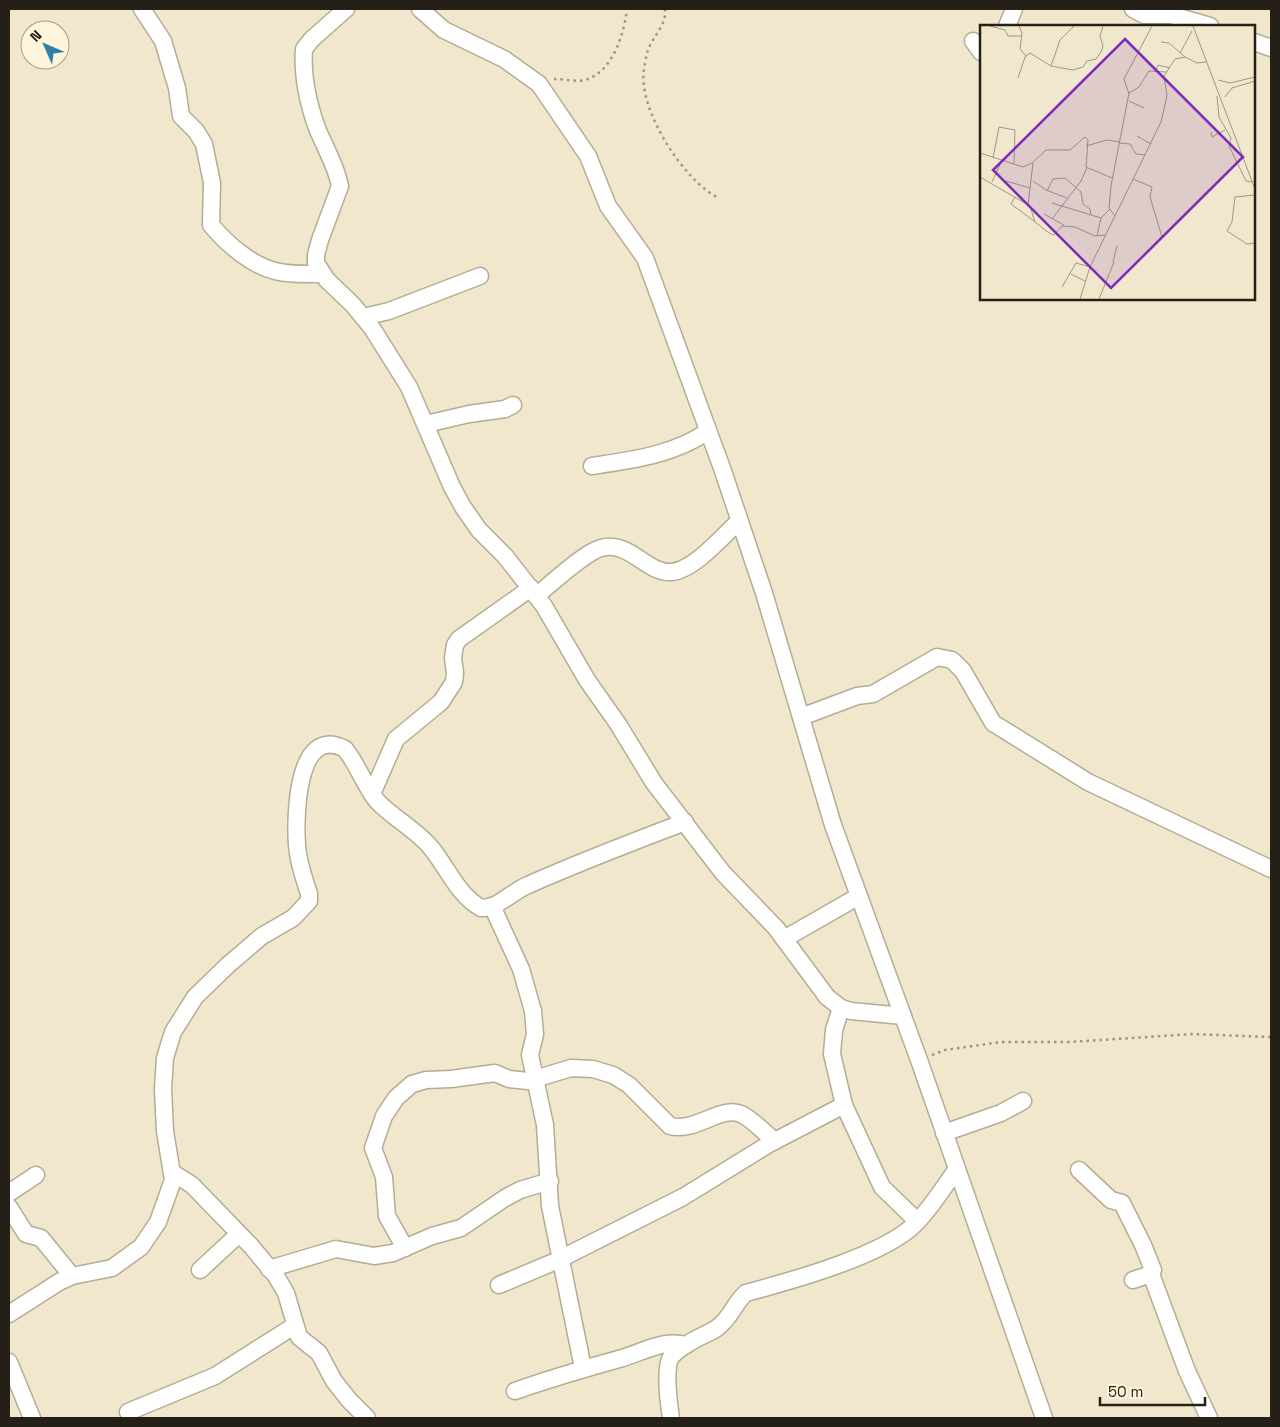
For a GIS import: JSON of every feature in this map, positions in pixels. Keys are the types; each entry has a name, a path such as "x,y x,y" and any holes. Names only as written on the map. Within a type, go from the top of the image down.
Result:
{"street":[{"path":"142,9 162,40 177,88 181,116 196,131 204,144 212,183 211,225 230,244 258,265 275,272 322,274"},
{"path":"345,9 312,39 304,49 306,92 317,128 338,175 340,186 316,255 316,263 322,274 363,317 409,387 452,487 463,507 479,530 505,556 533,592 587,680 618,724 641,766 723,873 784,938 826,997 841,1008 851,1011 903,1016"},
{"path":"420,9 444,30 504,59 539,84 588,156 608,206 645,258 739,521 833,825 919,1060 1044,1418"},
{"path":"1007,25 1014,9"},
{"path":"1133,9 1144,15 1171,15 1206,25"},
{"path":"1255,42 1271,48"},
{"path":"363,317 388,311 480,276"},
{"path":"426,424 513,406"},
{"path":"592,466 653,455 682,446 708,431"},
{"path":"372,794 396,739 441,702 454,682 455,645 460,639 599,548 620,547 664,570 672,572 683,568 706,552 739,521"},
{"path":"801,717 857,696 873,694 937,657 946,657 963,671 993,722 1088,782 1271,869"},
{"path":"9,1314 39,1293 72,1276 112,1268 141,1247 164,1211 173,1173 164,1132 163,1072 168,1044 180,1018 195,997 244,950 293,918 308,901 309,894 297,844 301,780 309,757 324,745 338,745 345,749 372,794 392,815 431,848 470,901 480,908 492,906 521,887 600,854 685,822"},
{"path":"784,938 859,896"},
{"path":"492,906 520,969 533,1011 535,1034 530,1055 545,1125 550,1206 583,1368"},
{"path":"841,1008 834,1030 832,1054 844,1104 882,1187 917,1221"},
{"path":"405,1248 387,1216 384,1177 373,1148 378,1127 396,1098 412,1084 426,1080 451,1079 495,1073 516,1080 536,1079 570,1068 598,1071 613,1075 630,1085 670,1126 677,1128 689,1126 734,1112 745,1116 775,1141"},
{"path":"944,1133 1001,1113 1023,1101"},
{"path":"499,1285 562,1258 683,1197 775,1141 844,1104"},
{"path":"671,1418 667,1396 669,1362 672,1356 686,1345 717,1328 730,1317 741,1297 746,1292 785,1282 875,1250 904,1233 917,1221 957,1170"},
{"path":"1079,1170 1111,1200 1122,1203 1143,1245 1153,1270 1151,1274 1184,1364 1209,1418"},
{"path":"173,1173 192,1186 240,1234 269,1269 284,1289 299,1337 319,1353 334,1381 367,1418"},
{"path":"9,1193 36,1175"},
{"path":"269,1269 336,1250 374,1256 393,1253 432,1236 460,1228 520,1190 550,1182"},
{"path":"9,1207 26,1234 40,1238 72,1276"},
{"path":"200,1270 240,1234"},
{"path":"1133,1280 1151,1274"},
{"path":"128,1412 216,1376 294,1326"},
{"path":"514,1391 583,1368 621,1359 661,1344 676,1343 686,1345"},
{"path":"9,1362 32,1418"}],"path":[{"path":"539,84 550,79 584,80 600,72 614,56 627,9"},
{"path":"665,9 660,29 649,49 644,71 643,82 647,98 658,129 685,172 703,190 719,198"},
{"path":"919,1060 945,1050 1001,1042 1070,1042 1193,1034 1271,1036"}]}
